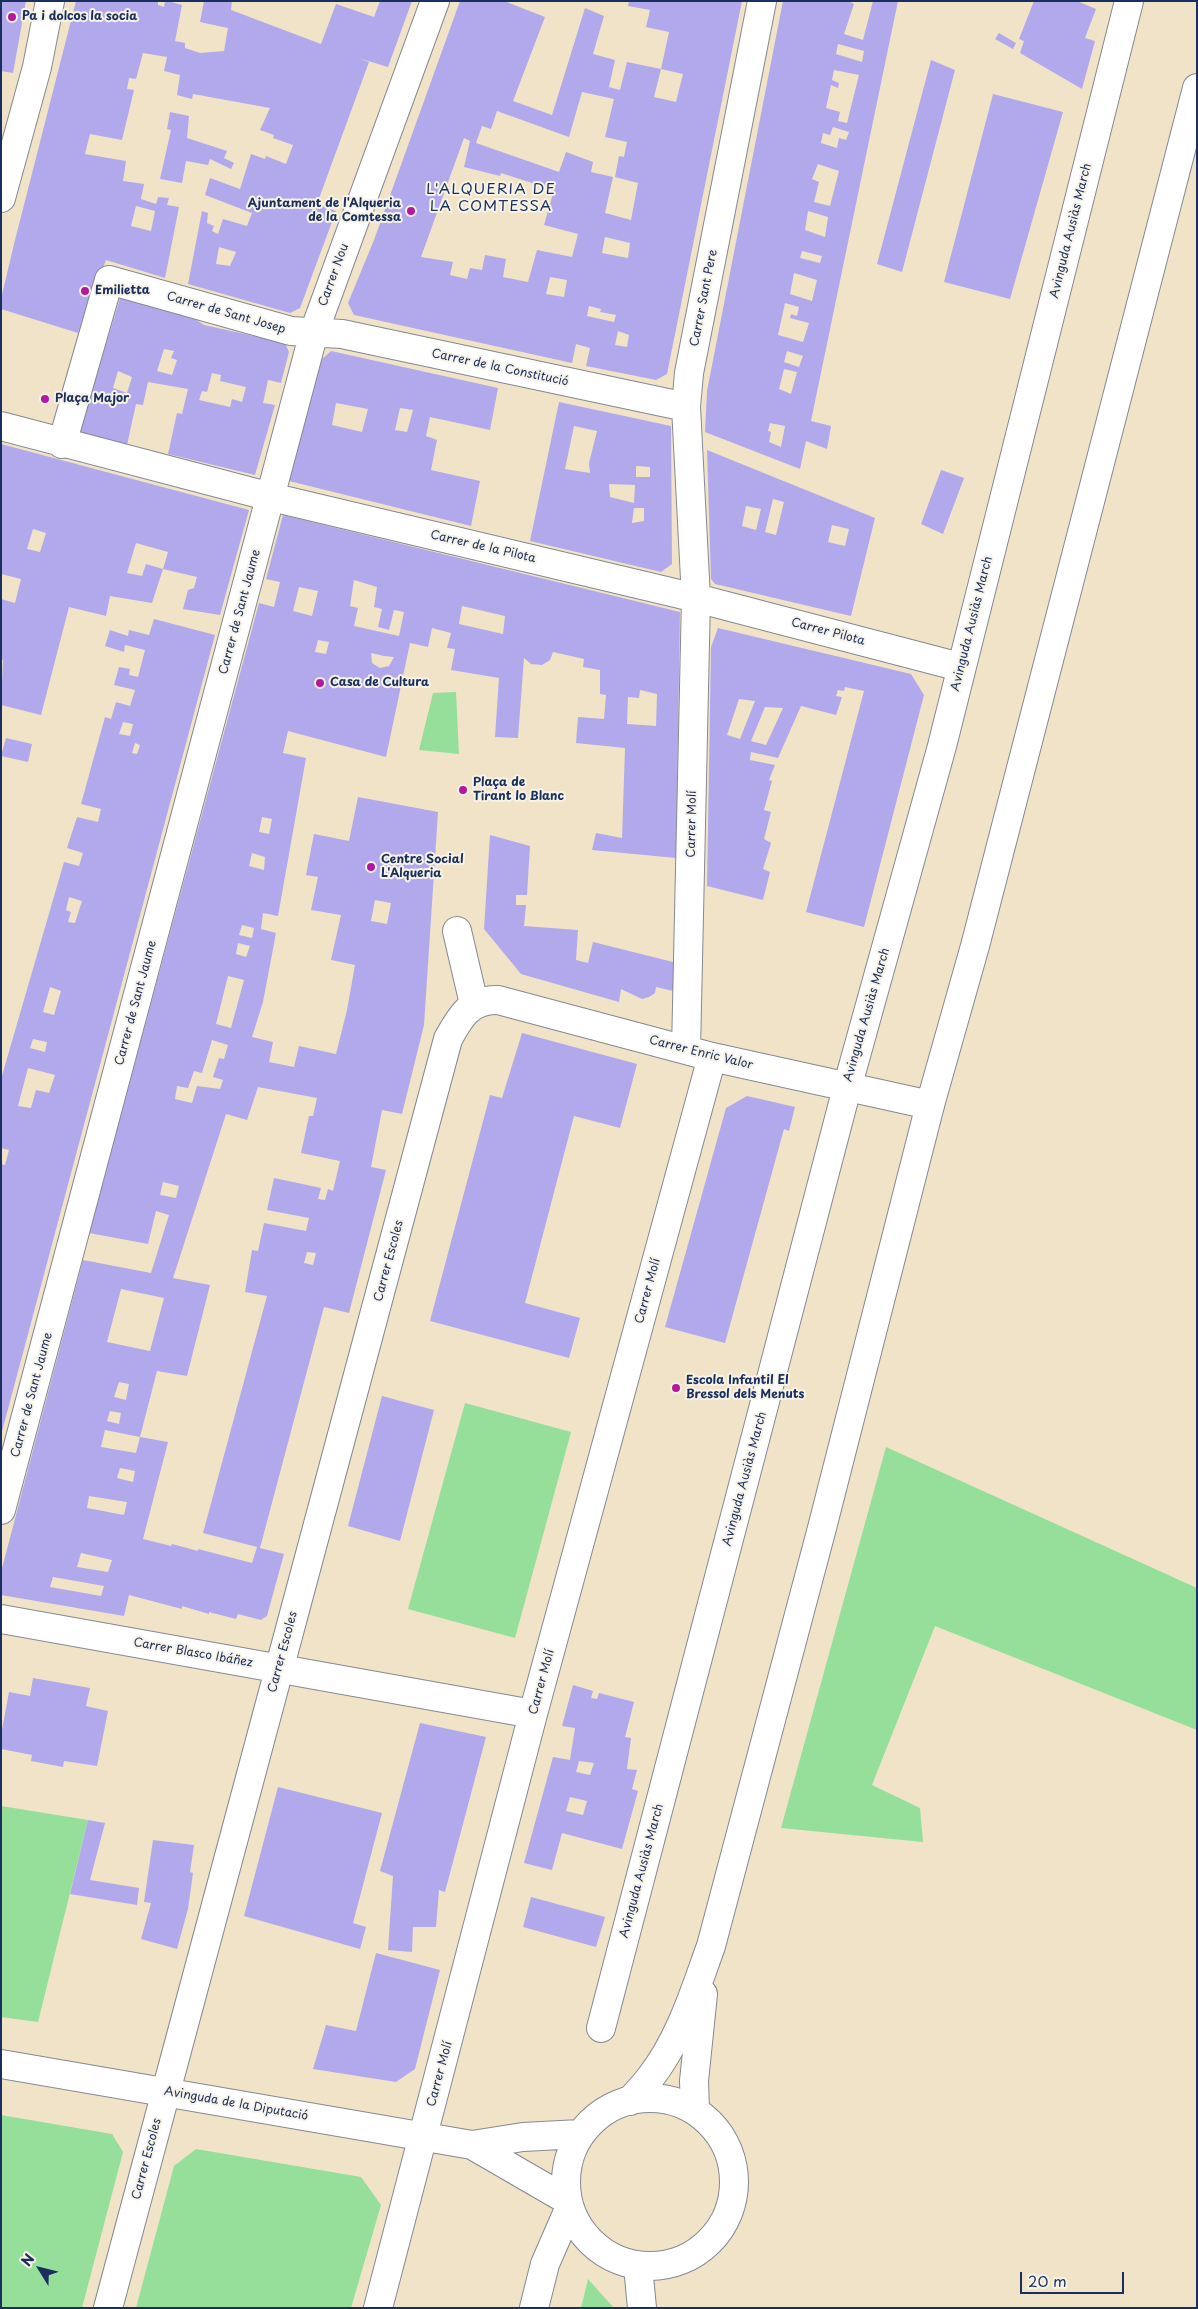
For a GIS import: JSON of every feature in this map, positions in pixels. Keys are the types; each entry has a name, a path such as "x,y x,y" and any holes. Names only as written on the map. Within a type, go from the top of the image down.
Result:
{"street":[{"path":"1,198 37,66 50,1"},
{"name":"Carrer Nou","path":"271,497 314,332 434,1"},
{"name":"Carrer Sant Pere","path":"696,598 686,408 691,364 762,1"},
{"name":"Avinguda Ausiàs March","path":"601,2028 847,1088 942,746 960,667 1130,1"},
{"path":"630,2101 651,2078 675,2036 690,2005 711,1946 822,1528 930,1105 975,946 1197,88"},
{"name":"Carrer de Sant Josep","path":"69,445 93,336 109,280 291,331 314,332"},
{"name":"Carrer de la Constitució","path":"314,332 342,334 686,408"},
{"path":"1,426 69,445"},
{"name":"Carrer de la Pilota","path":"69,445 271,497 696,598"},
{"name":"Carrer de Sant Jaume","path":"1,1510 271,497"},
{"name":"Carrer Pilota","path":"696,598 960,667"},
{"name":"Carrer Molí","path":"378,2308 533,1714 699,1054 696,598"},
{"path":"457,931 474,1004"},
{"name":"Carrer Enric Valor","path":"474,1004 488,1000 498,1000 699,1054 930,1105"},
{"name":"Carrer Escoles","path":"108,2308 448,1039 456,1024 474,1004"},
{"name":"Carrer Blasco Ibáñez","path":"1,1619 533,1714"},
{"path":"695,2110 694,2081 700,2016 711,1946"},
{"name":"Avinguda de la Diputació","path":"1,2064 472,2145"},
{"path":"650,2097 673,2100 695,2110 713,2125 726,2144 733,2165 734,2188 729,2211 719,2231 703,2248 676,2262 661,2266 638,2266 616,2259 596,2247 580,2229 568,2204 565,2183 572,2149 580,2134 593,2119 608,2108 630,2101 650,2097"},
{"path":"472,2145 523,2137 580,2134"},
{"path":"472,2145 568,2204"},
{"path":"534,2308 545,2264 568,2204"},
{"path":"638,2266 642,2308"}],"green space":[{"path":"456,692 459,754 419,750 433,693"},
{"path":"465,1403 571,1432 515,1638 408,1609"},
{"path":"886,1447 1197,1588 1197,1730 935,1626 872,1785 920,1808 923,1842 781,1828"},
{"path":"1,1806 88,1820 38,2022 1,2017"},
{"path":"1,2115 112,2134 123,2152 82,2308 1,2308"},
{"path":"196,2149 361,2177 381,2205 351,2308 136,2308 174,2166"},
{"path":"588,2279 614,2308 581,2308"}],"building":[{"path":"1,1 26,1 13,73 1,71"},
{"path":"76,1 158,1 158,5 164,7 165,1 168,1 182,5 175,41 185,43 185,48 200,53 224,51 228,28 200,22 204,1 232,1 231,10 321,44 336,4 374,17 380,1 412,1 388,67 358,58 369,62 317,204 336,211 300,308 290,313 188,284 202,211 208,213 207,223 214,226 212,231 218,234 223,219 247,226 252,213 205,195 210,178 240,189 251,154 265,159 266,156 286,164 293,145 273,138 274,135 260,130 270,108 193,94 192,99 177,95 180,75 164,71 167,57 143,53 136,79 129,78 127,89 134,90 122,140 90,134 85,154 126,161 123,181 144,184 141,199 156,204 158,197 169,198 167,205 179,207 165,278 106,260 78,333 1,309 1,299","holes":["136,206 155,211 151,231 131,226","219,247 236,252 230,266 216,264"]},
{"path":"460,1 504,1 545,17 513,101 552,115 585,8 604,16 593,54 615,60 609,87 620,90 627,62 661,69 669,32 646,27 650,10 628,6 629,1 742,1 667,374 656,380 586,366 590,348 576,344 572,363 354,315 348,303 374,240","holes":["661,69 683,74 676,102 654,97","582,92 614,99 605,137 627,142 624,157 619,156 615,177 638,183 631,220 605,213 613,177 591,172 593,162 566,152 559,172 476,143 482,126 491,129 497,111 569,137","464,138 470,141 464,167 500,176 501,173 554,190 544,225 578,234 572,257 537,250 528,282 503,277 506,259 485,255 482,270 470,268 467,279 450,275 453,262 421,257","605,237 630,243 628,258 602,253","550,277 567,280 564,297 546,294","589,306 601,309 600,312 616,315 614,322 587,316","618,331 629,335 627,347 615,345"]},
{"path":"783,1 849,1 854,4 844,34 863,40 873,1 898,1 811,421 831,426 827,449 806,441 800,469 705,432 707,391","holes":["838,44 864,51 862,62 836,54","834,70 859,75 847,123 838,121 840,112 826,108 831,85 838,88 839,83 832,80","833,127 849,132 846,140 839,138 837,148 821,143 823,133 830,135","818,164 839,171 830,206 814,202 819,182 812,179","808,211 828,217 825,237 805,230","802,251 822,256 820,263 800,258","794,273 817,280 812,301 790,294","785,303 799,307 797,316 791,314 790,318 809,323 803,342 778,335","787,351 803,356 799,367 784,362","784,369 797,372 791,394 779,389","770,423 785,426 781,447 769,442 771,432 768,431"]},
{"path":"1034,1 1077,1 1096,9 1085,38 1095,41 1082,89 1020,53 1024,41 1019,39"},
{"path":"999,33 1016,43 1013,49 995,39"},
{"path":"931,60 955,70 902,272 877,264"},
{"path":"993,94 1063,112 1010,299 944,282"},
{"path":"170,112 189,116 187,138 227,151 224,158 234,163 231,169 210,159 208,165 186,161 182,183 160,179 171,130 167,129"},
{"path":"121,295 184,312 204,325 285,343 289,352 281,383 268,380 263,403 275,405 255,475 168,454 177,413 182,414 188,389 148,382 143,405 136,404 127,445 79,434","holes":["164,349 174,351 171,358 177,360 172,375 157,371","118,371 132,377 127,393 113,388","212,373 221,375 220,381 246,387 242,402 232,399 230,407 199,400 202,391 207,392"]},
{"path":"331,351 498,388 490,430 430,417 426,436 437,440 431,470 480,481 471,526 289,481 321,360","holes":["336,403 368,409 362,432 332,425","400,408 413,410 407,432 395,430"]},
{"path":"559,402 671,426 672,564 661,572 530,541","holes":["574,426 597,431 589,463 590,473 565,469","636,466 650,467 650,477 636,477","609,484 635,485 634,503 610,497","634,508 644,508 644,521 632,523"]},
{"path":"1,444 249,510 220,615 183,609 188,590 194,588 197,577 163,569 152,603 110,596 106,616 69,607 41,715 1,705 3,660 1,659 1,599 15,603 21,579 1,574","holes":["33,529 46,533 40,552 27,549","136,543 168,552 163,569 146,564 142,576 127,573"]},
{"path":"707,450 875,518 851,616 715,584 711,579","holes":["773,499 784,502 776,535 765,532","746,506 761,509 756,530 742,526","832,525 849,529 845,546 828,542"]},
{"path":"941,470 964,478 943,534 921,524"},
{"path":"283,515 680,612 676,858 592,850 596,833 622,838 625,748 576,743 578,717 604,719 606,695 600,694 600,670 583,667 584,659 553,652 550,660 542,665 531,664 524,658 518,738 495,737 499,678 451,670 455,649 447,648 451,633 432,628 428,647 410,643 386,757 288,731 283,753 306,758 278,916 263,913 261,929 276,933 263,1002 252,1037 273,1042 269,1062 294,1067 299,1046 336,1054 347,1010 355,965 331,960 341,915 311,910 318,877 306,875 314,834 349,841 358,797 438,812 424,1025 402,1114 382,1110 371,1167 386,1170 349,1313 324,1307 260,1548 284,1554 267,1616 261,1620 238,1614 236,1619 182,1606 182,1609 129,1595 124,1616 1,1595 1,1572 83,1260 151,1273 169,1215 156,1211 148,1244 89,1233 259,603 274,607 280,582 266,579","holes":["354,580 377,587 374,607 382,609 378,627 389,630 394,610 404,612 399,636 354,626 358,608 350,606","299,587 318,591 312,616 293,611","462,606 505,616 503,634 459,624","318,640 329,642 326,654 315,652","371,653 394,657 389,666 380,668 372,663","640,690 657,694 656,726 627,724 628,697 639,698","262,817 272,819 269,834 259,832","252,853 265,857 264,870 249,866","375,900 391,903 387,924 371,921","242,925 254,928 252,938 239,935","238,943 250,946 246,957 236,954","228,976 244,980 231,1028 216,1024","212,1040 228,1045 224,1059 219,1058 213,1077 223,1080 220,1089 197,1086 192,1103 175,1099 177,1086 188,1088 194,1071 202,1073","258,1087 317,1098 313,1116 309,1116 301,1153 340,1161 333,1191 328,1189 325,1200 318,1199 321,1188 274,1178 267,1210 309,1218 306,1231 264,1223 258,1251 252,1250 245,1292 267,1296 203,1533 257,1547 252,1563 198,1549 198,1551 143,1539 168,1442 140,1437 157,1371 187,1376 210,1285 173,1278 226,1114 247,1120","163,1182 179,1186 176,1198 160,1195","307,1252 316,1253 313,1265 304,1263","121,1289 164,1298 150,1351 107,1342","119,1382 129,1384 126,1400 114,1397","110,1411 121,1413 119,1424 107,1421","105,1430 140,1437 136,1453 101,1447","120,1468 135,1471 133,1482 117,1478","89,1496 127,1502 124,1515 87,1508","81,1553 112,1560 108,1572 77,1567","53,1577 104,1586 101,1596 50,1587"]},
{"path":"154,619 215,635 1,1435 1,1164 5,1165 9,1150 1,1148 1,1079 64,862 79,866 83,853 67,848 77,817 98,822 101,809 81,804 105,717 111,719 116,702 130,706 135,690 114,685 119,667 130,669 129,675 138,677 145,650 125,645 124,652 105,646 110,630 128,636 129,630 149,635","holes":["123,722 133,724 130,736 119,734","135,743 140,745 137,754 132,753","69,897 82,901 75,923 68,922 71,912 66,910","50,987 61,991 54,1015 43,1012","33,1039 47,1042 45,1052 30,1048","28,1068 55,1075 49,1093 36,1090 31,1108 18,1106"]},
{"path":"718,628 911,674 924,695 864,927 806,912 864,691 845,687 844,691 838,690 836,696 842,697 836,715 801,706 778,758 751,752 750,760 775,765 769,780 772,781 764,810 771,812 764,839 771,843 763,869 770,872 763,900 707,886 711,647","holes":["739,699 755,701 740,739 727,735","765,707 783,708 766,745 751,741"]},
{"path":"6,738 32,744 28,762 1,756"},
{"path":"490,835 530,846 527,895 516,895 516,905 526,905 524,926 578,930 576,960 588,963 593,942 673,962 673,991 656,987 655,993 642,999 621,989 619,1002 521,974 484,929"},
{"path":"522,1033 637,1064 620,1128 574,1116 525,1303 580,1318 569,1358 430,1321 490,1095 502,1098"},
{"path":"747,1096 795,1107 789,1131 784,1129 725,1343 665,1327 726,1108"},
{"path":"382,1396 434,1410 400,1541 348,1526"},
{"path":"33,1678 90,1688 86,1706 108,1711 97,1766 64,1761 63,1767 31,1761 32,1755 1,1749 1,1735 9,1692 30,1696"},
{"path":"573,1685 593,1691 591,1698 597,1699 599,1693 634,1702 625,1737 631,1738 627,1769 637,1770 632,1789 638,1791 622,1849 562,1833 552,1870 524,1863 553,1757 570,1760 575,1728 562,1726","holes":["579,1761 594,1763 590,1775 576,1772","570,1797 587,1801 583,1815 566,1811"]},
{"path":"420,1723 486,1737 445,1892 439,1890 436,1927 413,1927 412,1952 388,1950 393,1876 380,1871"},
{"path":"278,1787 382,1813 353,1923 366,1927 360,1949 244,1916"},
{"path":"88,1820 105,1823 90,1880 139,1888 137,1905 70,1894"},
{"path":"153,1840 194,1845 190,1872 193,1873 188,1909 177,1949 141,1939 151,1903 144,1902"},
{"path":"531,1897 605,1917 596,1947 523,1927"},
{"path":"376,1953 440,1970 415,2069 396,2082 313,2069 326,2025 356,2031"}],"place":[{"name":"Pa i dolcos la socia","path":"12,17"},
{"name":"Ajuntament de l'Alqueria de la Comtessa","path":"411,211"},
{"name":"Emilietta","path":"85,291"},
{"name":"Plaça Major","path":"45,399"},
{"name":"Casa de Cultura","path":"320,683"},
{"name":"Plaça de Tirant lo Blanc","path":"463,790"},
{"name":"Centre Social L'Alqueria","path":"371,867"},
{"name":"Escola Infantil El Bressol dels Menuts","path":"676,1388"}],"district":[{"name":"L'ALQUERIA DE LA COMTESSA","path":"491,198"}]}
